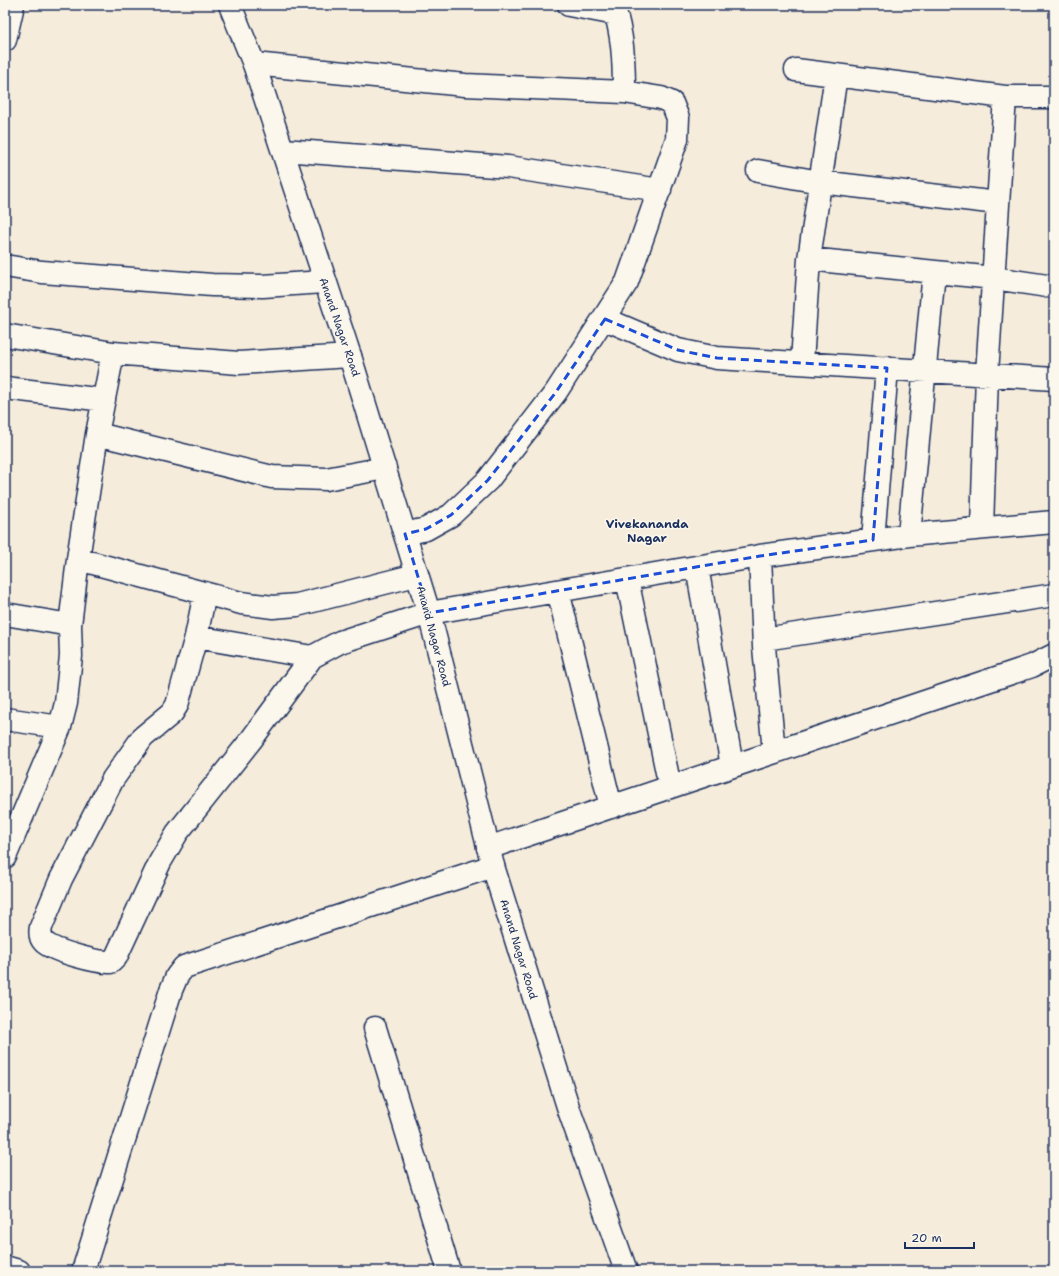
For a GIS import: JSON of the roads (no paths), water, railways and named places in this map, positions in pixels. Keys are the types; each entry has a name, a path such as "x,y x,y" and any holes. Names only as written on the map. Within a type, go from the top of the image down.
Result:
{"street":[{"path":"5,40 13,5"},
{"name":"Anand Nagar Road","path":"230,5 254,64 283,150 324,282 350,356 405,534 416,575 429,613 491,857 569,1110 626,1271"},
{"path":"569,5 614,9 624,53 624,92"},
{"path":"254,64 465,85 624,92 661,98 672,103 678,118 677,139 628,282 605,319 556,392 488,480 451,515 426,529 405,534"},
{"path":"796,70 1005,97 1054,97"},
{"path":"802,362 809,259 836,75"},
{"path":"982,528 987,374 1005,97"},
{"path":"283,150 508,167 660,190"},
{"path":"758,171 820,182 998,203"},
{"path":"809,259 994,278 1054,287"},
{"path":"5,266 42,272 212,285 263,286 324,282"},
{"path":"909,535 934,272"},
{"path":"605,319 678,350 717,358 802,362 1054,379"},
{"path":"5,335 113,353 239,363 350,356"},
{"path":"5,857 12,822 60,727 66,703 71,656 70,625 78,559 97,434 113,353"},
{"path":"873,540 887,368"},
{"path":"5,388 104,400"},
{"path":"97,434 272,477 326,479 385,468"},
{"path":"204,593 196,637 177,705 172,713 143,737 113,779 61,879 41,927 40,934 43,941 51,946 95,962 111,962 116,957 160,862 177,833 246,746 312,657 340,642 429,613 760,556 909,535 1054,522"},
{"path":"760,556 764,639 774,752"},
{"path":"78,559 242,603 273,607 297,605 416,575"},
{"path":"697,567 732,766"},
{"path":"627,579 670,787"},
{"path":"558,591 610,807"},
{"path":"764,639 1054,595"},
{"path":"5,614 70,625"},
{"path":"196,637 312,657"},
{"path":"83,1271 171,990 177,976 184,967 491,857 610,807 1032,666 1054,655"},
{"path":"5,719 60,727"},
{"path":"375,1028 449,1271"},
{"path":"5,1267 19,1271"}],"district":[{"name":"Vivekananda Nagar","path":"647,531"}]}
